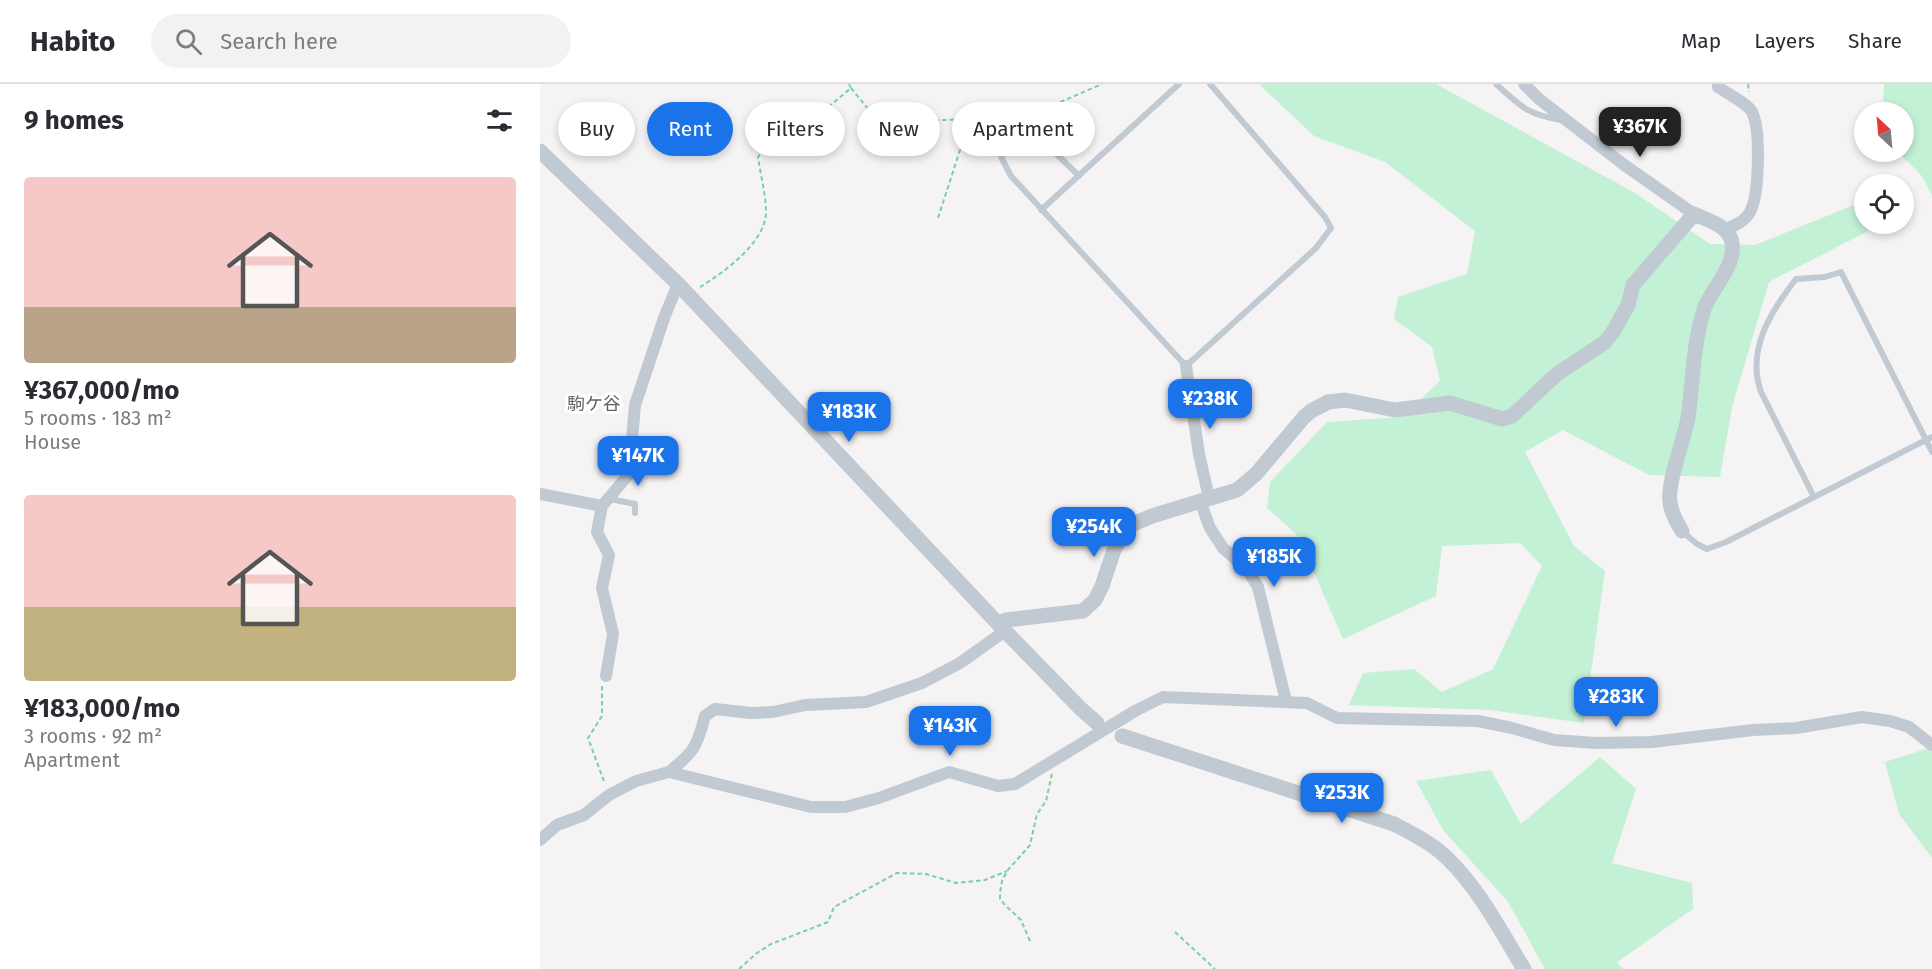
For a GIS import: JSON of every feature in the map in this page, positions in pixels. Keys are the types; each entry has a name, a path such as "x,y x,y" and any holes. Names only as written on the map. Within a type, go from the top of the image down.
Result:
{"street":[{"path":"1524,84 1539,99 1623,164 1694,214 1726,229 1731,239 1729,267 1711,293 1704,310 1694,362 1688,419 1669,501 1682,531"},
{"path":"1718,84 1718,87 1751,110 1758,128 1756,186 1751,210 1741,223 1726,229"},
{"path":"540,150 683,290 1001,627 1097,723"},
{"path":"540,840 557,825 584,815 609,795 636,781 669,772 687,758 698,743 705,716 715,709 751,713 772,712 805,705 866,702 922,683 960,663 1006,620 1083,611 1095,600 1114,550 1133,524 1237,490 1247,483 1304,417 1328,402 1345,400 1395,410 1450,403 1502,419 1512,416 1557,374 1604,343 1628,305 1634,285 1694,214"},
{"path":"606,676 614,634 602,588 609,555 597,532 606,502 629,474 635,405 664,318 683,290"},
{"path":"1186,366 1210,528 1223,548 1247,569 1258,587 1286,701"},
{"path":"540,494 606,502"},
{"path":"669,772 811,807 845,807 879,798 949,772 998,786 1015,784 1135,711 1163,697 1306,703 1337,718 1478,721 1554,740 1596,743 1652,742 1753,730 1796,728 1862,717 1890,721 1909,728 1932,745"},
{"path":"1122,736 1394,824 1425,840 1448,858 1465,878 1524,969"}],"lane":[{"path":"1041,210 1179,84"},
{"path":"1079,176 1034,132 1019,132 1004,139 999,147 1002,159 1011,176 1186,366 1316,249 1331,228 1210,84"},
{"path":"1496,84 1521,107 1536,116 1571,122"},
{"path":"1814,497 1756,378 1759,339 1764,327 1796,279 1841,272 1929,439 1932,452"},
{"path":"1682,531 1707,549 1726,542 1929,439"},
{"path":"606,502 635,504 635,513"}],"path":[{"path":"1060,102 1102,84"},
{"path":"683,290 736,261 762,231 766,214 758,158 761,150 790,138 850,86 873,115 882,119 952,120"},
{"path":"938,218 958,156"},
{"path":"606,676 601,690 602,716 588,738 609,795"},
{"path":"1030,941 1021,920 1000,899 1002,881 1007,871 1030,845 1037,814 1046,801 1052,774 1048,763"},
{"path":"739,969 757,952 771,944 828,922 834,907 897,873 926,874 956,883 985,880 1007,871"},
{"path":"1175,932 1215,969"}],"green space":[{"path":"1259,84 1436,84 1635,193 1710,244 1755,245 1854,205 1854,234 1862,234 1769,282 1732,407 1720,477 1649,475 1563,430 1525,452 1574,546 1605,571 1584,723 1490,710 1349,705 1363,673 1414,669 1442,692 1493,669 1542,566 1520,543 1442,546 1436,596 1343,639 1298,536 1267,508 1270,482 1327,422 1402,417 1440,381 1432,347 1394,319 1398,297 1467,274 1475,231 1385,162 1314,136"},
{"path":"1884,84 1932,84 1932,195 1921,175 1908,162 1914,162 1914,102 1883,102"},
{"path":"1932,747 1932,858 1899,814 1885,762"},
{"path":"1600,757 1636,789 1612,863 1692,883 1693,909 1617,962 1623,969 1545,969 1508,902 1443,830 1416,781 1491,770 1521,824"}],"district":[{"name":"駒ケ谷","path":"594,404"}]}
